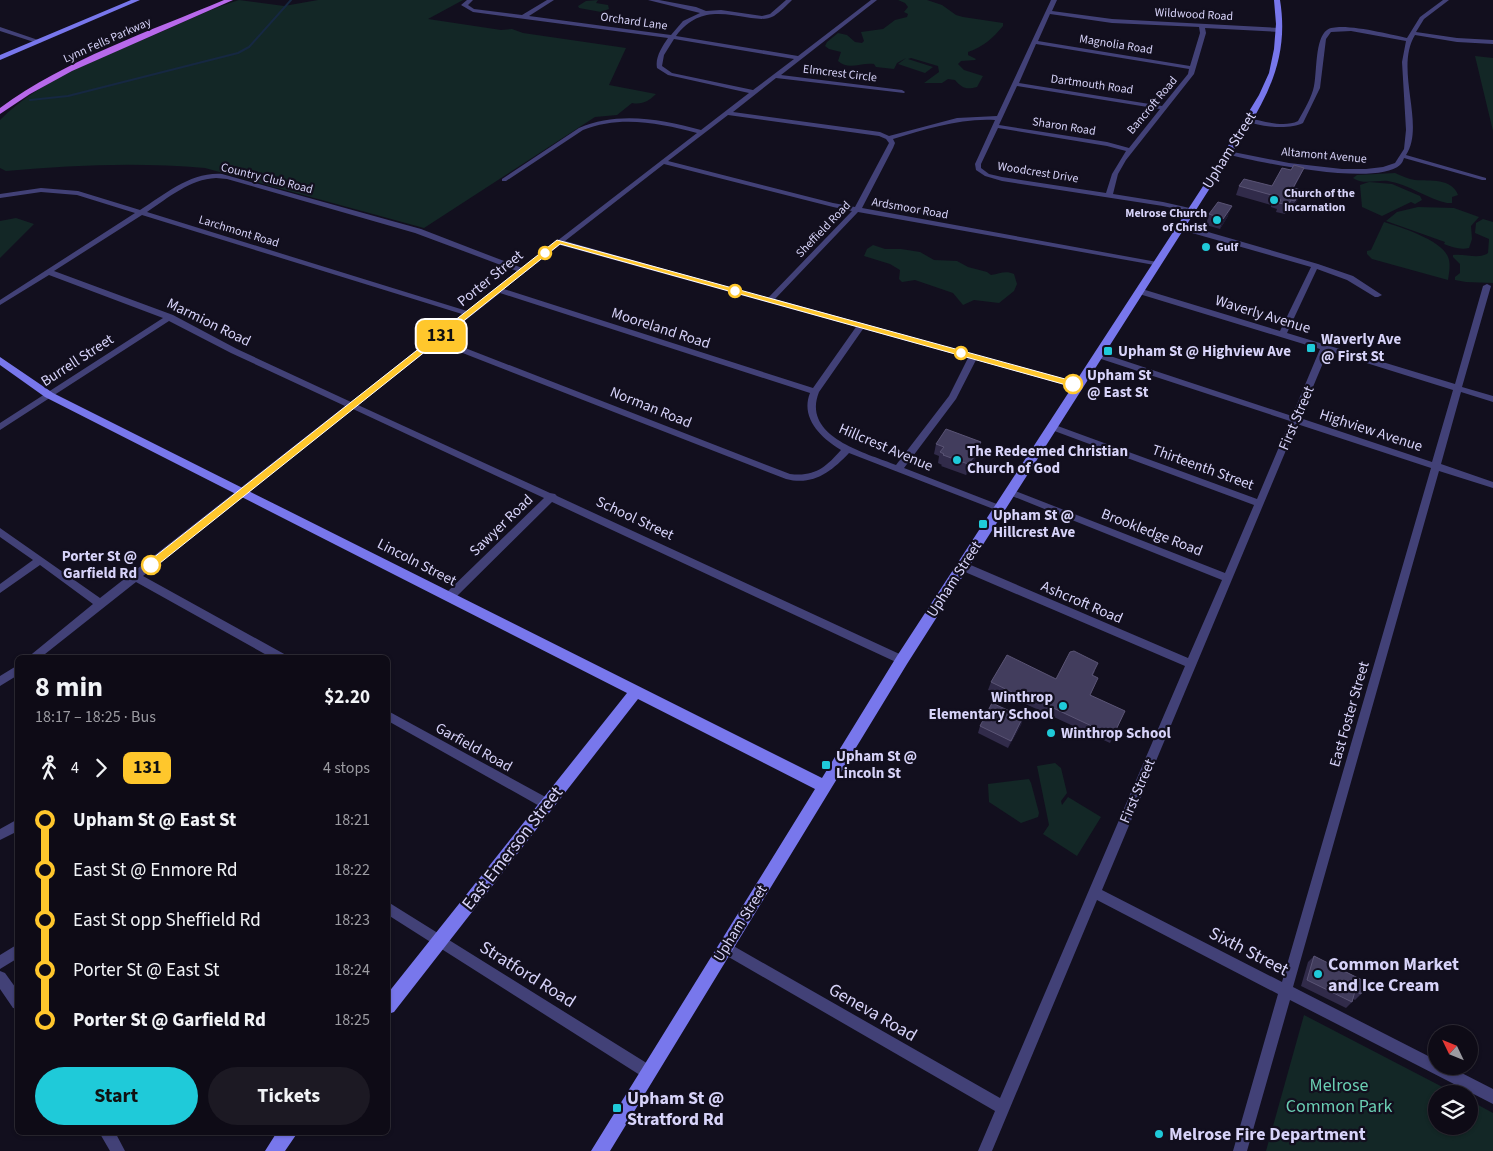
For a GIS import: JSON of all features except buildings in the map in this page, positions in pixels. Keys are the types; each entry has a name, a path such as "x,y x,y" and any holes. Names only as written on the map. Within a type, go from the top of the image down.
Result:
{"main road":[{"path":"0,58 137,0"},
{"name":"Lynn Fells Parkway","path":"0,112 27,92 60,74 138,38 230,0"},
{"name":"Upham Street","path":"600,1151 902,660 1248,120 1270,82 1279,30 1277,0"},
{"name":"Lincoln Street","path":"0,360 49,395 638,690 824,786"},
{"name":"East Emerson Street","path":"390,1003 638,690"},
{"path":"274,1151 287,1135"}],"street":[{"name":"Orchard Lane","path":"470,0 465,4 465,7 473,10 800,58"},
{"path":"523,17 551,0"},
{"path":"651,0 696,9 705,13"},
{"path":"755,92 662,71 658,64 671,38 688,20 705,13 721,12 764,18 778,11 789,0"},
{"name":"Porter Street","path":"36,655 354,406 559,242 874,0"},
{"name":"Woodcrest Drive","path":"1054,0 977,168 980,171 1002,179 1167,205 1191,211"},
{"path":"1446,0 1422,18 1409,40 1404,63 1409,138 1403,156 1484,179"},
{"name":"Wildwood Road","path":"1048,12 1112,21 1279,30"},
{"name":"Bancroft Road","path":"1109,196 1116,170 1130,150 1187,81 1194,68 1203,33 1202,25"},
{"path":"1248,120 1283,126 1295,125 1301,122 1317,88 1323,39 1329,31 1340,28 1351,29 1409,40"},
{"path":"0,29 39,42"},
{"path":"1412,33 1457,40 1493,42"},
{"name":"Magnolia Road","path":"1034,42 1194,68"},
{"name":"Elmcrest Circle","path":"776,76 902,92"},
{"name":"Dartmouth Road","path":"1015,84 1165,108"},
{"path":"728,113 880,134 889,138 963,118 980,116 999,118"},
{"path":"504,180 581,129 597,122 653,122 703,132"},
{"name":"Sharon Road","path":"995,126 1107,144 1130,150"},
{"name":"Sheffield Road","path":"770,300 864,202 892,143 889,138"},
{"name":"Altamont Avenue","path":"1228,153 1282,164 1358,171 1388,168 1398,163 1403,156"},
{"name":"Ardsmoor Road","path":"663,162 817,202 1157,264"},
{"name":"Country Club Road","path":"0,303 190,181 206,177 224,176 420,231 523,271"},
{"name":"Larchmont Road","path":"0,196 34,191 67,191 141,212 469,314"},
{"path":"1181,227 1350,278 1378,295"},
{"path":"559,242 1078,386"},
{"path":"1282,335 1315,266"},
{"name":"Marmion Road","path":"49,272 170,317 228,348 354,406"},
{"name":"East Foster Street","path":"1240,1151 1487,286"},
{"name":"Mooreland Road","path":"499,290 815,392"},
{"name":"Waverly Avenue","path":"1139,291 1493,399"},
{"name":"Burrell Street","path":"0,426 170,317"},
{"path":"815,392 861,326"},
{"name":"Norman Road","path":"437,340 789,477 806,479 819,475 827,471 847,449"},
{"name":"First Street","path":"984,1151 1325,348"},
{"name":"Highview Avenue","path":"1098,356 1493,485"},
{"path":"898,469 953,396 974,357"},
{"name":"Hillcrest Avenue","path":"815,392 811,406 817,426 829,439 847,449 1000,508"},
{"name":"School Street","path":"354,406 552,496 902,660"},
{"name":"Thirteenth Street","path":"1052,427 1260,503"},
{"name":"Brookledge Road","path":"1010,492 1228,578"},
{"name":"Sawyer Road","path":"449,597 552,496"},
{"path":"0,532 101,604"},
{"path":"0,589 40,560"},
{"name":"Ashcroft Road","path":"962,566 1191,664"},
{"path":"136,577 277,655"},
{"path":"0,682 15,673"},
{"name":"Garfield Road","path":"390,717 547,804"},
{"path":"0,836 15,826"},
{"name":"Sixth Street","path":"1094,892 1493,1097"},
{"name":"Stratford Road","path":"390,909 648,1072"},
{"name":"Geneva Road","path":"725,948 1003,1108"},
{"path":"0,963 15,952"},
{"path":"0,978 15,1000"},
{"path":"108,1135 118,1151"}],"green space":[{"path":"239,0 284,6 318,0 463,0 428,19 501,30 512,29 523,33 626,48 609,85 656,94 645,102 632,103 617,115 595,117 424,228 205,168 130,165 56,167 6,171 0,168 0,120 16,105 73,70"},
{"path":"598,0 596,3 608,5 609,9 601,12 579,8 578,6 586,1"},
{"path":"898,0 927,0 942,5 956,15 1003,23 1003,26 987,42 968,52 968,55 975,60 961,61 958,64 964,70 983,76 977,87 964,88 955,80 948,79 942,83 924,83 939,72 938,66 911,58 908,59 933,67 925,73 898,64 906,58 897,63 894,69 876,67 874,64 851,66 842,64 838,61 841,52 825,46 838,33 847,35 855,42 862,43 864,41 861,32 883,29 895,20 907,17 908,14 904,12 908,7 905,3"},
{"path":"1475,56 1493,58 1493,131"},
{"path":"1395,173 1412,180 1446,183 1458,195 1452,197 1452,203 1447,203 1396,183 1388,181 1365,182 1353,178 1357,175"},
{"path":"1369,182 1392,184 1420,196 1422,200 1415,204 1411,202 1382,216 1362,207 1360,185"},
{"path":"1418,207 1454,208 1479,217 1471,226 1472,239 1469,248 1450,246 1444,244 1445,242 1386,221 1397,212"},
{"path":"16,218 34,224 0,258 0,221"},
{"path":"1483,219 1493,222 1493,283 1455,280 1455,277 1460,273 1460,264 1453,255 1480,256 1488,253 1489,239 1475,233 1476,223"},
{"path":"1384,222 1420,235 1438,245 1448,257 1450,268 1448,280 1372,259 1367,254 1367,251 1371,250"},
{"path":"873,245 885,249 920,252 934,260 957,261 991,275 1005,272 1011,273 1014,274 1017,284 1014,291 999,303 974,300 963,305 953,293 915,280 902,282 899,279 900,270 890,264 864,256 867,249"},
{"path":"1055,763 1061,768 1067,793 1061,801 1062,805 1068,797 1101,817 1077,856 1043,834 1049,825 1037,766"},
{"path":"1029,779 1039,813 1038,817 1021,823 989,802 988,784"},
{"name":"Melrose Common Park","path":"1304,1015 1439,1085 1428,1085 1428,1135 1478,1135 1478,1105 1493,1113 1493,1151 1266,1151"}],"waterway":[{"path":"30,100 68,96 238,53 249,47 291,0"}],"bus line":[{"name":"131","path":"151,565 559,242 1073,384"}],"place":[{"name":"Church of the Incarnation","path":"1274,200"},
{"name":"Melrose Church of Christ","path":"1217,220"},
{"name":"Gulf","path":"1206,247"},
{"name":"Waverly Ave @ First St","path":"1311,348"},
{"name":"Upham St @ Highview Ave","path":"1108,351"},
{"name":"Upham St @ East St","path":"1073,384"},
{"name":"The Redeemed Christian Church of God","path":"957,460"},
{"name":"Upham St @ Hillcrest Ave","path":"983,524"},
{"name":"Porter St @ Garfield Rd","path":"151,565"},
{"name":"Winthrop Elementary School","path":"1063,706"},
{"name":"Winthrop School","path":"1051,733"},
{"name":"Upham St @ Lincoln St","path":"826,765"},
{"name":"Common Market and Ice Cream","path":"1318,974"},
{"name":"Upham St @ Stratford Rd","path":"617,1108"},
{"name":"Melrose Fire Department","path":"1159,1134"}]}
